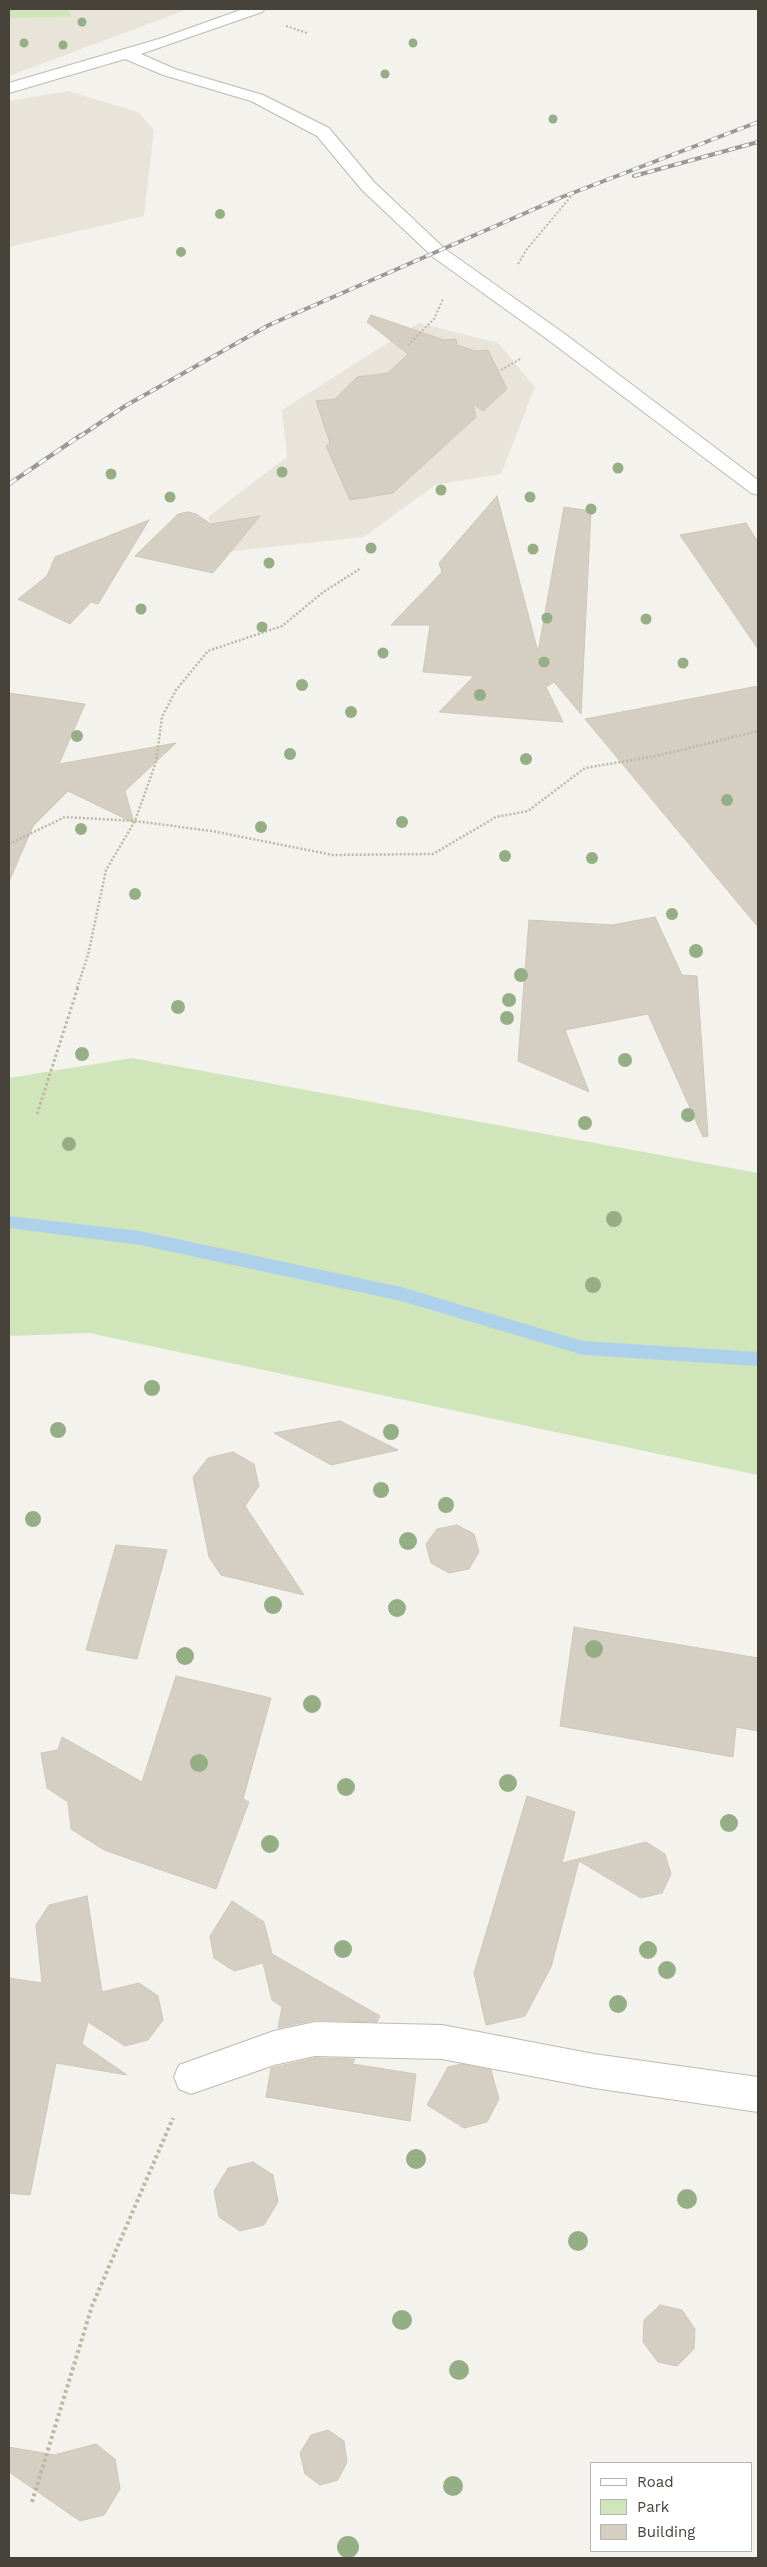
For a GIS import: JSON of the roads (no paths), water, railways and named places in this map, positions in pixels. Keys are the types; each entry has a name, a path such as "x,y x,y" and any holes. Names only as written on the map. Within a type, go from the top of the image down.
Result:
{"street":[{"path":"9,88 168,41 257,9"},
{"path":"126,53 169,72 257,98 323,132 368,186 438,253 499,296 758,489"},
{"path":"191,2077 274,2048 315,2039 442,2042 594,2071 758,2095"}],"waterway":[{"path":"9,1222 140,1238 401,1294 583,1348 758,1359"}],"railway":[{"path":"79,437 125,406 269,325 562,197 758,122"},
{"path":"634,176 758,142"},
{"path":"9,484 81,435"}]}
